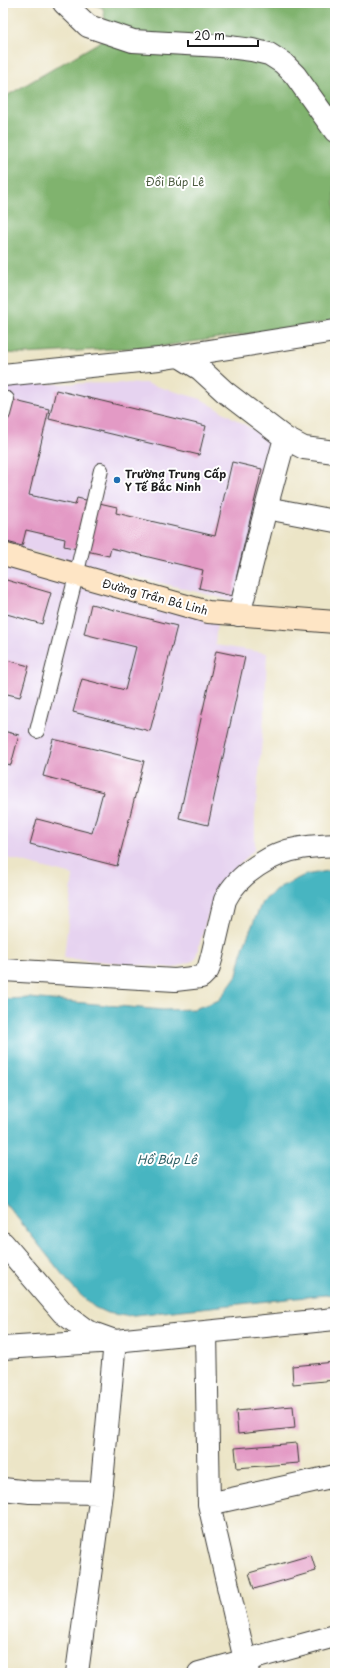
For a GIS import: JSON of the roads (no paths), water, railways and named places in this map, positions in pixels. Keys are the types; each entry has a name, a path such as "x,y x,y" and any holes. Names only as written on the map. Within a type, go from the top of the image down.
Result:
{"street":[{"path":"64,3 88,26 133,41 221,46 269,54 283,63 295,75 335,131"},
{"path":"3,375 179,356 335,330"},
{"path":"179,356 200,369 226,392 285,438 304,448 335,452"},
{"path":"239,615 285,438"},
{"path":"266,508 335,521"},
{"name":"Đường Trần Bá Linh","path":"3,554 76,576 208,612 335,622"},
{"path":"3,970 169,980 201,977 208,970 225,900 228,892 234,886 257,867 269,859 283,853 300,848 335,845"},
{"path":"3,1243 63,1313 87,1331 115,1341"},
{"path":"3,1348 115,1341 335,1319"},
{"path":"206,1332 209,1504 246,1667"},
{"path":"77,1673 102,1493 115,1341"},
{"path":"209,1504 335,1476"},
{"path":"3,1489 30,1492 102,1493"},
{"path":"199,1673 246,1667 335,1636"}],"lane":[{"path":"3,414 7,399"},
{"path":"37,731 101,470"}],"water":[{"name":"Hồ Búp Lê","path":"335,871 335,1294 125,1316 107,1313 94,1307 74,1289 3,1200 3,999 29,998 163,1010 194,1009 219,1000 237,975 244,945 262,902 280,887 305,875"}],"place":[{"name":"Trường Trung Cấp Y Tế Bắc Ninh","path":"117,480"}],"park label":[{"name":"Đồi Búp Lê","path":"175,182"}]}
